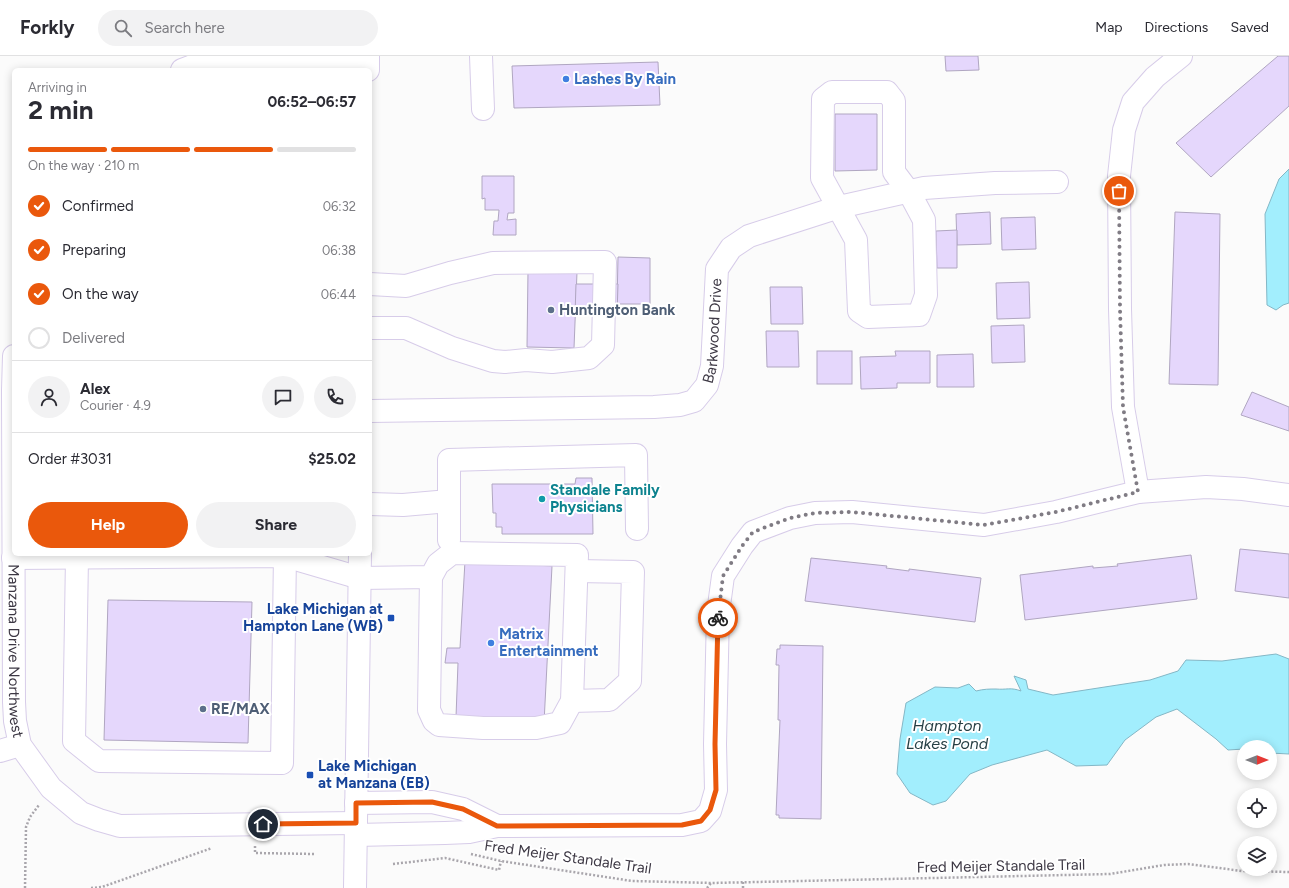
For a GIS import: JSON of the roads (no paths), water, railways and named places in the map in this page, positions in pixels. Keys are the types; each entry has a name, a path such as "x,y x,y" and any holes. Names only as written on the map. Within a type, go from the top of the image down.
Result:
{"main road":[{"path":"481,56 483,109"},
{"path":"1138,492 1123,407 1120,309 1119,176 1124,130 1132,102 1154,77 1181,56"},
{"path":"190,64 368,64"},
{"path":"832,92 887,92 894,101 894,172 909,192 924,220 926,295 919,315 868,317 859,311 856,240 839,207 822,178 823,99 832,92"},
{"name":"Barkwood Drive","path":"372,411 654,407 680,405 694,401 707,385 712,366 717,269 731,248 749,236 839,207 924,188 995,183 1057,182"},
{"path":"372,284 406,286 450,273 493,263 605,262 603,345 589,358 552,362 526,360 505,362 493,361 452,348 406,328 372,328"},
{"name":"Manzana Drive Northwest","path":"12,365 6,391 12,534"},
{"path":"449,540 449,460 636,455 637,530"},
{"path":"356,820 444,833 469,832 497,826 682,825 701,821 710,810 716,790 715,744 718,613 723,576 742,546 753,532 790,518 815,513 852,512 984,525 1056,512 1138,492 1206,487 1243,489 1289,495"},
{"path":"372,504 403,505 449,501"},
{"path":"452,553 577,555 572,701 560,723 536,728 483,728 439,725 434,721 429,710 431,577 438,564 452,553"},
{"path":"13,558 87,556 74,741 99,761 282,763 285,556"},
{"path":"288,556 360,578 431,577"},
{"path":"355,888 360,556"},
{"name":"Manzana Drive Northwest","path":"13,558 15,721 10,748 51,788 81,813 120,826 139,827 356,820"},
{"path":"572,701 609,700 630,681 633,572 577,571"},
{"path":"356,820 432,802 463,809 497,826"}],"water":[{"path":"1289,169 1289,303 1276,310 1267,305 1265,214 1279,179"},
{"name":"Hampton Lakes Pond","path":"1276,654 1289,659 1289,754 1277,753 1277,740 1237,740 1237,749 1228,750 1177,709 1156,717 1125,740 1107,765 1076,766 1047,750 992,765 970,774 946,801 933,805 910,793 897,774 900,739 906,703 935,687 958,688 969,684 976,691 989,689 1011,689 1021,691 1014,676 1026,680 1028,689 1053,695 1150,680 1178,671 1186,660 1222,661"}],"place":[{"name":"Lashes By Rain","path":"566,79"},
{"name":"Huntington Bank","path":"551,310"},
{"name":"Standale Family Physicians","path":"542,499"},
{"name":"Lake Michigan at Hampton Lane (WB)","path":"391,618"},
{"name":"Matrix Entertainment","path":"491,643"},
{"name":"RE/MAX","path":"203,709"},
{"name":"Lake Michigan at Manzana (EB)","path":"310,775"}]}
